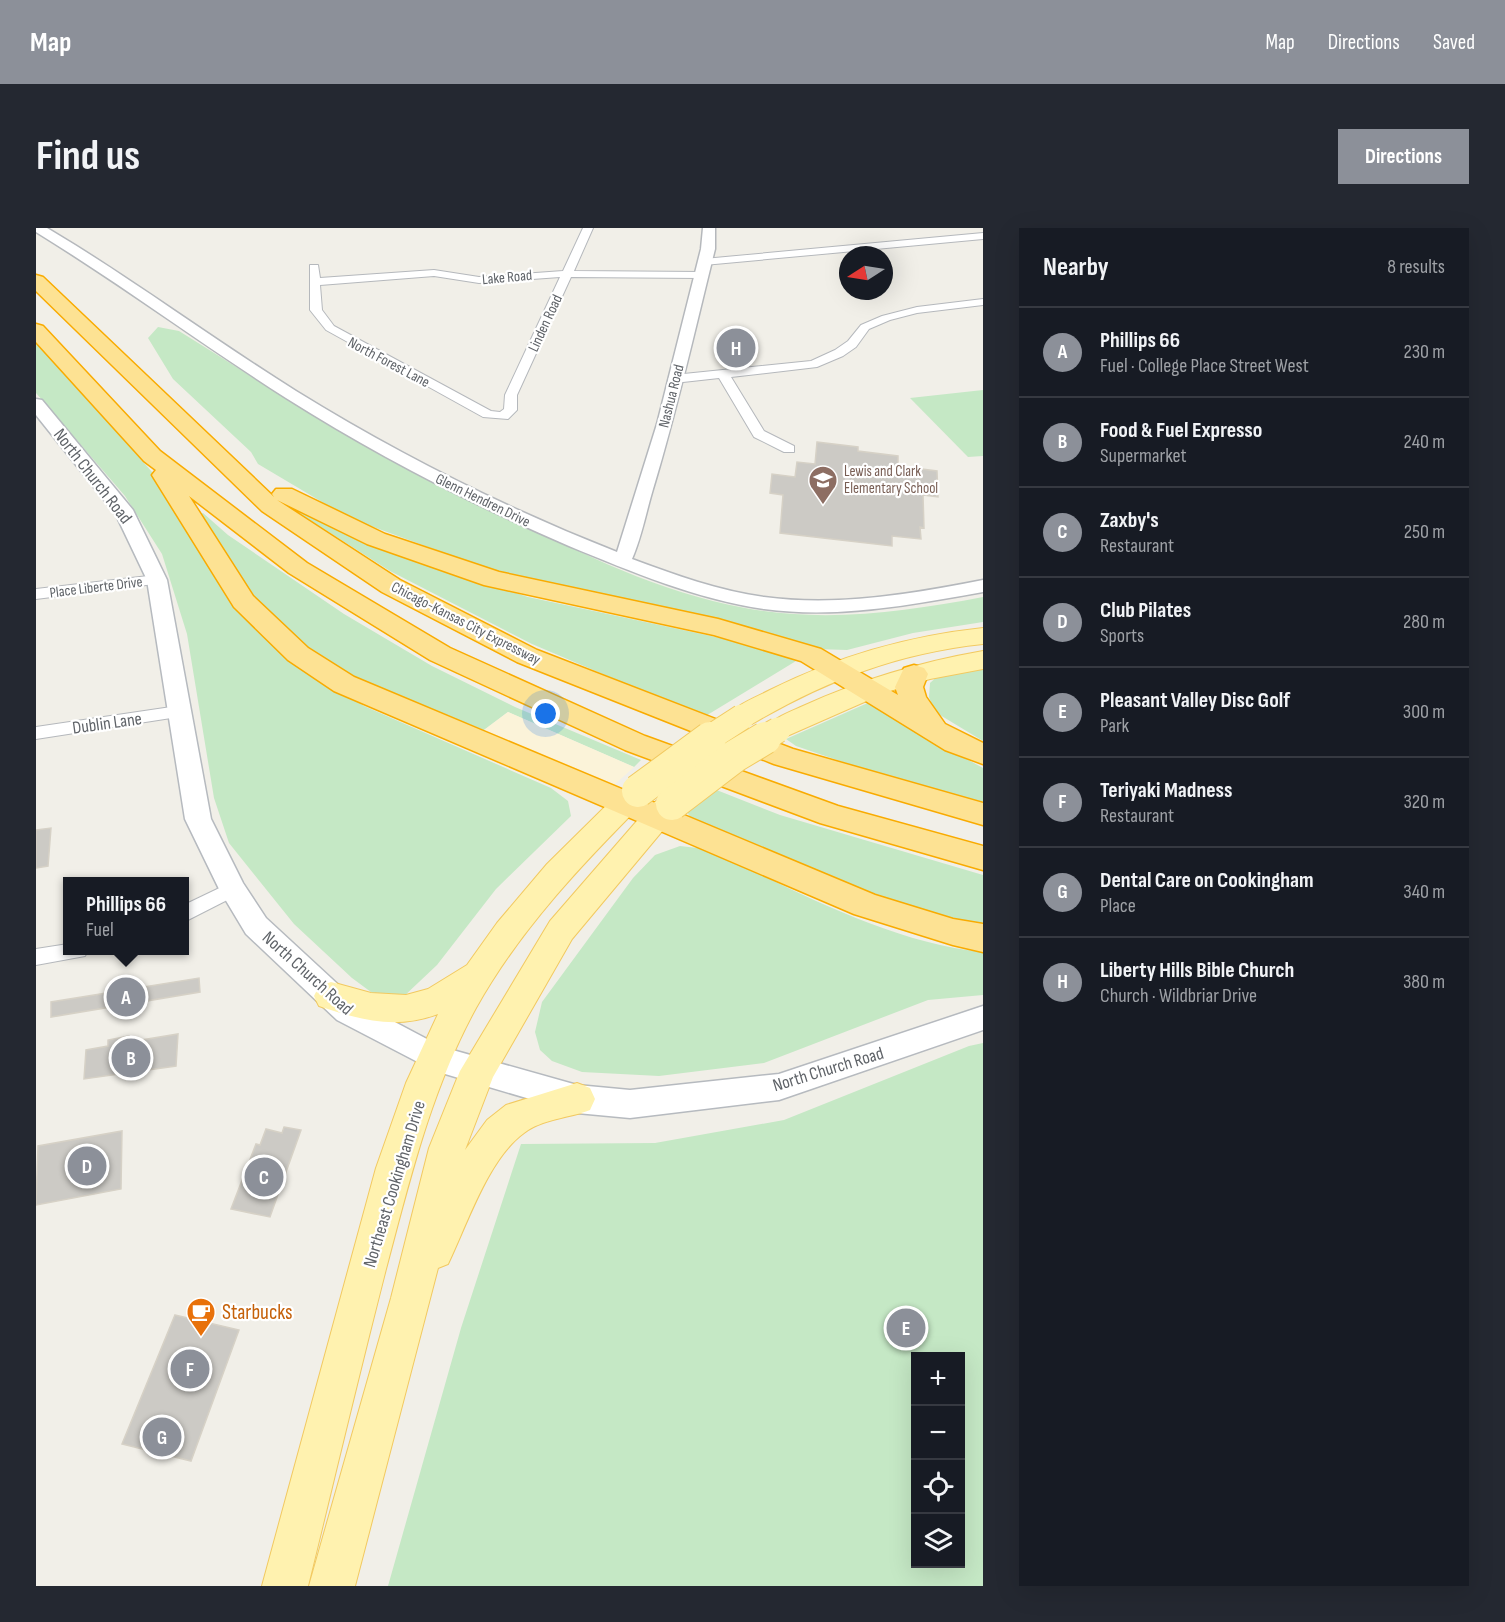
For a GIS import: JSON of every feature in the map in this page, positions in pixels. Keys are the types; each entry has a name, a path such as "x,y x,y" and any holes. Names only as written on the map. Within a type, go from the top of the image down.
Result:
{"highway":[{"name":"Chicago-Kansas City Expressway","path":"36,280 270,506 391,586 527,656 784,757 983,814"},
{"name":"Chicago-Kansas City Expressway","path":"36,330 152,456 298,568 440,654 635,743 831,814 983,858"},
{"path":"211,449 282,494 376,539 434,561 527,588 765,640 811,655 955,743 983,754"},
{"path":"152,456 243,601 298,654 344,684 665,810 866,905 954,932 983,938"},
{"path":"914,674 909,687 913,699 938,733"}],"main road":[{"name":"North Church Road","path":"36,404 103,483 126,514 157,580 198,819 232,889 256,926 347,1011 435,1058 577,1099 630,1104 778,1087 983,1018"},
{"name":"Northeast Cookingham Drive","path":"285,1586 341,1362 404,1139 446,1031 483,970 546,883 632,797 697,746 777,696 837,669 894,651 983,636"},
{"path":"332,1586 411,1298 447,1148 477,1071 561,930 665,810 735,756 805,716 869,690 914,674 983,660"},
{"path":"331,996 357,1006 384,1011 405,1010 426,1006 451,994 483,970"},
{"path":"411,1298 482,1157 498,1133 523,1115 577,1099"}],"street":[{"name":"Glenn Hendren Drive","path":"38,228 290,394 342,425 494,507 622,561 711,592 784,604 870,605 983,586"},
{"name":"Nashua Road","path":"622,561 632,539 640,503 665,424 710,228"},
{"name":"Linden Road","path":"509,414 511,395 587,230"},
{"name":"Lake Road","path":"315,282 434,273 480,280 548,274 566,276 702,269 983,236"},
{"name":"North Forest Lane","path":"314,267 316,310 330,328 488,414 502,416 509,414"},
{"path":"674,379 813,364 839,353 852,344 865,327 886,318 916,310 982,303"},
{"path":"723,374 759,434 789,449"},
{"name":"Place Liberte Drive","path":"36,594 157,580"},
{"name":"Dublin Lane","path":"36,733 178,712"},
{"path":"189,911 232,889"},
{"path":"36,957 63,953"}],"green space":[{"path":"158,327 179,331 341,430 577,551 675,590 745,608 805,615 894,611 983,597 983,622 913,633 847,650 816,649 488,569 349,518 258,464 251,452 173,379 148,338"},
{"path":"36,340 152,472 201,545 297,662 364,706 551,788 568,801 571,816 496,889 437,965 401,999 375,995 352,978 294,924 229,843 214,798 187,634 162,554 125,496 36,393"},
{"path":"983,390 983,456 968,457 910,398"},
{"path":"282,499 436,567 528,597 767,648 796,661 704,717 532,644 390,571 291,508"},
{"path":"203,513 228,535 344,614 432,666 515,707 641,760 634,767 508,712 484,730 377,688 340,670 277,626 246,585 200,514"},
{"path":"983,666 983,741 935,712 929,697 930,683 939,675"},
{"path":"870,702 908,727 983,768 983,802 881,775 796,746 786,739"},
{"path":"714,789 780,815 983,875 983,930 877,899 692,820 687,812"},
{"path":"680,846 706,849 807,897 876,926 947,946 983,952 983,995 928,1000 764,1063 659,1076 582,1072 552,1061 540,1050 535,1032 542,1002 633,878 655,855"},
{"path":"983,1043 983,1586 388,1586 461,1328 521,1144 655,1143 784,1120 969,1046"}],"sand":[{"path":"508,712 634,767 613,786 608,786 484,730"}],"building":[{"name":"Lewis and Clark Elementary School","path":"817,442 858,447 858,451 898,456 898,466 937,471 938,497 923,495 924,528 920,527 921,539 892,536 892,546 780,533 783,495 770,493 772,474 795,477 797,462 815,464"},
{"path":"51,828 48,866 36,868 36,830"},
{"path":"199,978 200,992 51,1017 51,1002"},
{"path":"178,1034 176,1066 84,1079 86,1050 108,1046 108,1040 129,1036 129,1042"},
{"path":"284,1127 301,1130 270,1217 231,1209 256,1144 260,1145 266,1129 282,1133"},
{"path":"122,1131 121,1189 36,1205 38,1146"},
{"path":"175,1315 239,1330 191,1461 122,1444"}],"place":[{"name":"Liberty Hills Bible Church","path":"736,348"},
{"name":"Lewis and Clark Elementary School","path":"823,506"},
{"name":"Phillips 66","path":"126,997"},
{"name":"Food & Fuel Expresso","path":"131,1058"},
{"name":"Club Pilates","path":"87,1166"},
{"name":"Zaxby's","path":"264,1177"},
{"name":"Pleasant Valley Disc Golf","path":"906,1328"},
{"name":"Starbucks","path":"201,1338"},
{"name":"Teriyaki Madness","path":"190,1369"},
{"name":"Dental Care on Cookingham","path":"162,1437"}]}
